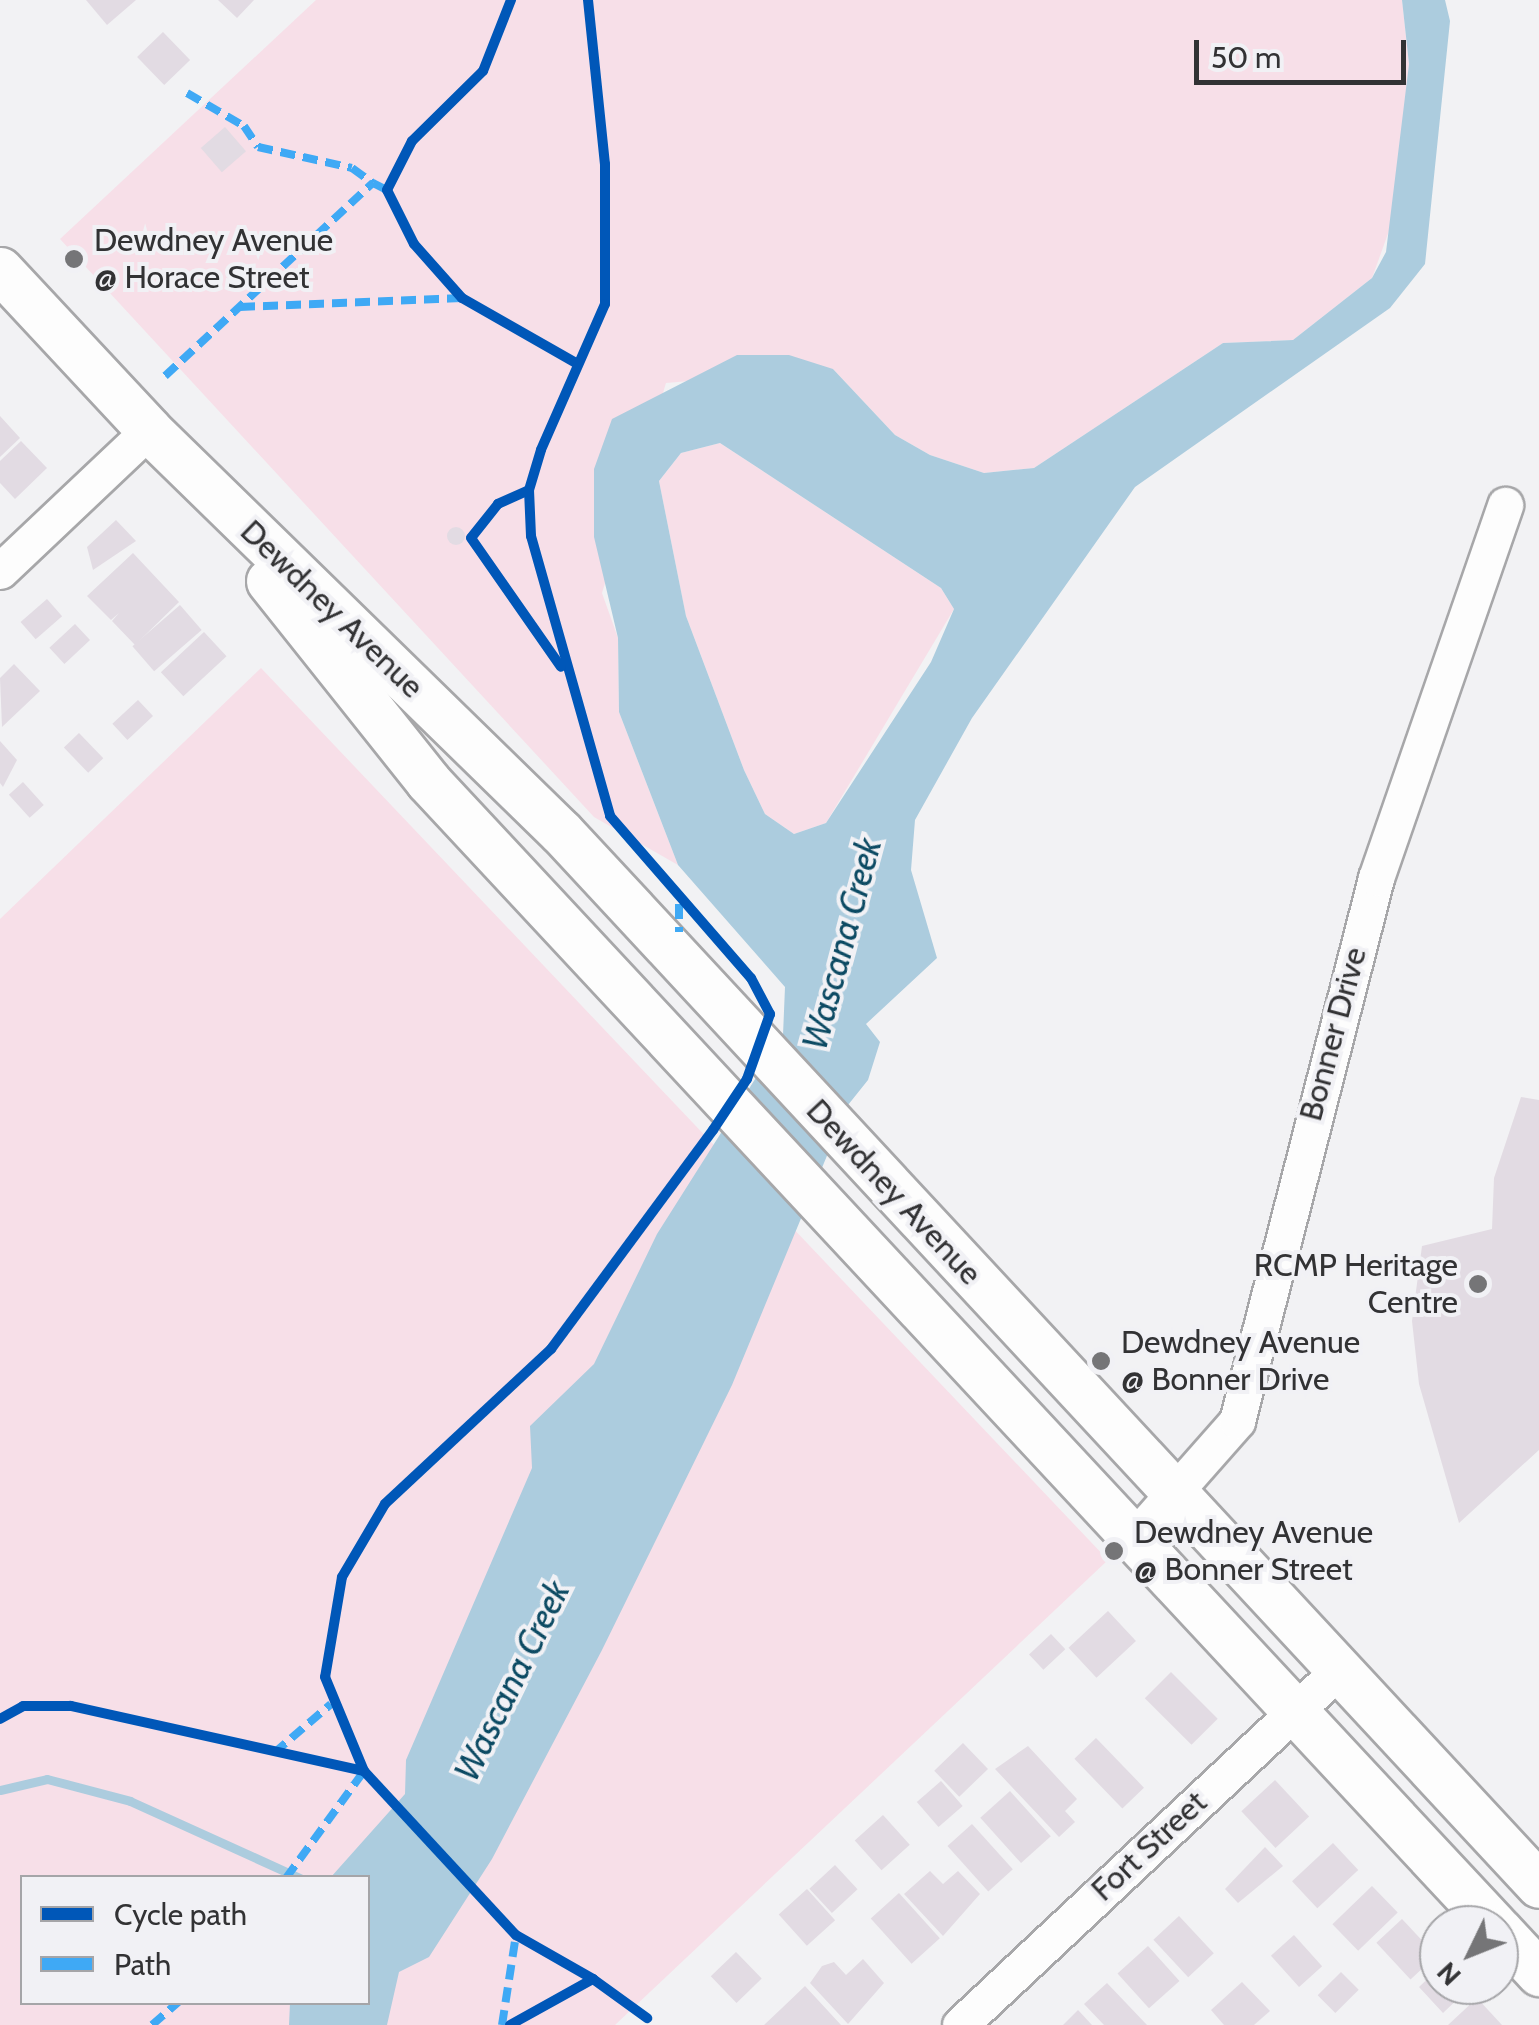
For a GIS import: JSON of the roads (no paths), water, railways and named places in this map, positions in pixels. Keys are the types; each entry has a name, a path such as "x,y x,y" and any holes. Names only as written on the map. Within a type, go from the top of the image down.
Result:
{"main road":[{"name":"Dewdney Avenue","path":"0,270 149,430 561,832 1539,1885"},
{"name":"Dewdney Avenue","path":"149,430 428,782 1474,1905"},
{"name":"Dewdney Avenue","path":"1519,1952 1539,1973"}],"street":[{"path":"0,571 149,430"},
{"name":"Bonner Drive","path":"1134,1538 1179,1496 1237,1421 1376,878 1504,505"},
{"name":"Fort Street","path":"960,2025 1340,1669"}],"water":[{"name":"Wascana Creek","path":"1402,0 1445,0 1450,21 1425,264 1390,308 1135,487 972,718 915,820 911,870 937,958 866,1024 880,1042 868,1080 848,1105 732,1385 602,1650 492,1859 429,1957 399,1972 387,2025 289,2025 290,2005 370,2005 370,1875 333,1875 405,1794 406,1760 532,1468 530,1426 594,1364 657,1234 783,1035 785,987 678,865 619,712 618,638 594,537 594,469 612,419 737,355 789,355 833,369 895,435 930,455 984,473 1034,468 1223,343 1293,340 1372,278 1386,252 1409,64","holes":["720,443 941,588 954,609 931,662 826,823 794,834 765,814 744,770 686,616 659,481 681,453"]}],"waterway":[{"path":"0,1790 47,1779 130,1801 293,1875"}],"place":[{"name":"Dewdney Avenue @ Horace Street","path":"74,259"},
{"name":"RCMP Heritage Centre","path":"1478,1284"},
{"name":"Dewdney Avenue @ Bonner Drive","path":"1101,1361"},
{"name":"Dewdney Avenue @ Bonner Street","path":"1114,1551"}]}
